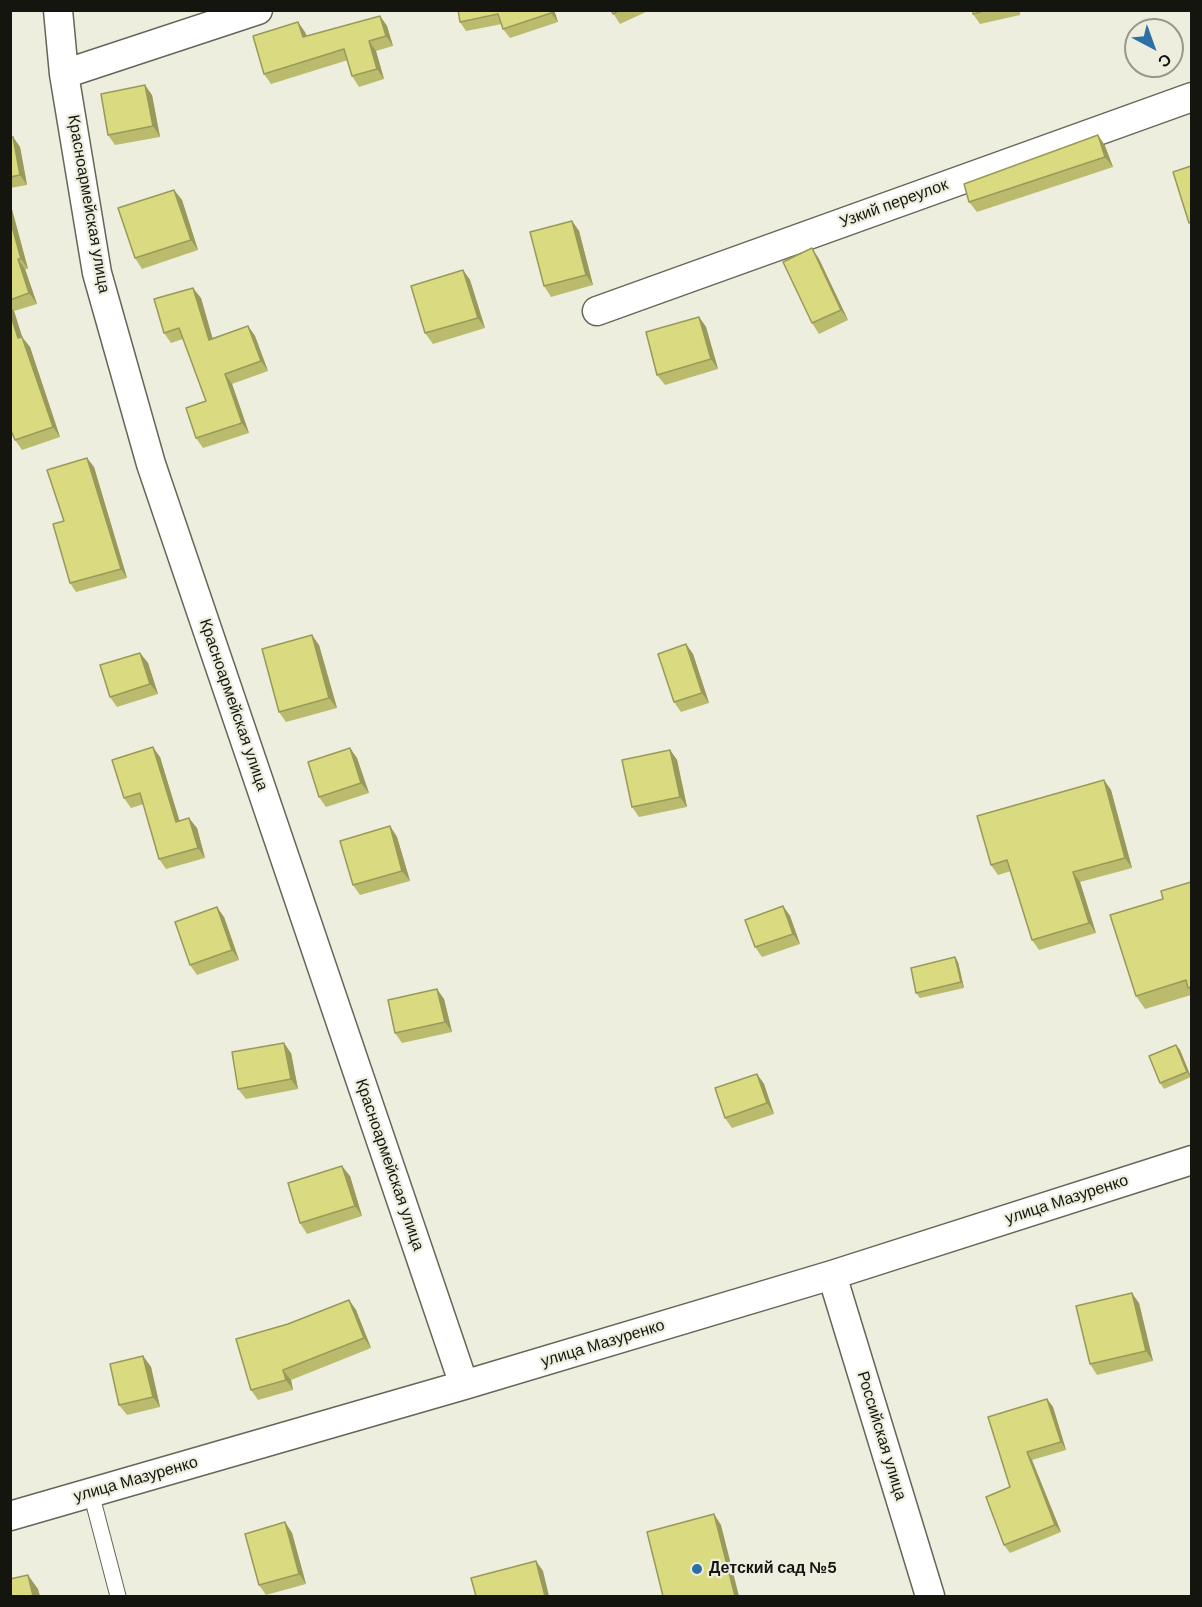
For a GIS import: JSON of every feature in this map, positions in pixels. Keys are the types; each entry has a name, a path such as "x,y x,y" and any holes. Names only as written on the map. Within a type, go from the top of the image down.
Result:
{"street":[{"name":"Красноармейская улица","path":"58,10 64,74 97,273 152,464 464,1385"},
{"path":"64,74 258,10"},
{"name":"Узкий переулок","path":"597,311 1191,97"},
{"name":"улица Мазуренко","path":"10,1516 464,1385 832,1275 1191,1160"},
{"name":"Российская улица","path":"832,1275 930,1596"}],"lane":[{"path":"91,1493 118,1596"}],"building":[{"path":"458,10 551,10 551,13 503,29 498,14 460,22"},
{"path":"973,10 987,10 973,14"},
{"path":"380,16 386,36 369,41 377,69 352,76 344,49 264,74 253,36 298,22 303,37"},
{"path":"145,85 153,126 108,135 101,94"},
{"path":"1098,135 1105,157 969,202 964,184"},
{"path":"10,137 13,137 20,175 10,177"},
{"path":"1191,166 1191,222 1189,223 1173,172"},
{"path":"174,190 191,240 135,258 118,208"},
{"path":"10,219 21,259 18,259 29,293 10,300"},
{"path":"572,221 586,275 544,286 530,232"},
{"path":"812,248 841,310 812,323 783,262"},
{"path":"463,270 478,318 425,333 411,286"},
{"path":"193,288 209,340 248,326 261,361 225,374 242,423 196,438 186,408 206,401 179,328 164,333 154,299"},
{"path":"10,313 18,338 22,337 53,427 15,440 10,428"},
{"path":"699,317 711,359 657,375 646,332"},
{"path":"87,458 121,569 70,583 53,524 64,521 47,470"},
{"path":"312,635 329,698 279,712 262,649"},
{"path":"686,644 702,693 674,702 658,654"},
{"path":"140,653 150,684 110,697 100,665"},
{"path":"153,747 176,822 189,818 198,848 159,859 140,793 124,798 112,760"},
{"path":"350,748 361,783 319,797 308,762"},
{"path":"670,750 680,797 632,807 622,760"},
{"path":"1104,780 1125,858 1073,872 1089,923 1032,940 1007,860 991,865 977,816"},
{"path":"390,826 402,871 353,885 340,841"},
{"path":"1191,882 1191,987 1188,988 1186,980 1136,996 1110,915 1163,899 1161,891"},
{"path":"783,906 793,934 755,947 745,920"},
{"path":"217,907 232,950 190,965 175,922"},
{"path":"955,957 961,982 916,993 911,968"},
{"path":"437,989 445,1022 395,1033 388,1000"},
{"path":"284,1043 291,1079 238,1089 232,1052"},
{"path":"1176,1045 1187,1072 1160,1083 1149,1056"},
{"path":"757,1074 767,1103 725,1118 715,1088"},
{"path":"342,1166 355,1206 300,1223 288,1183"},
{"path":"1132,1293 1146,1351 1090,1364 1076,1306"},
{"path":"349,1300 364,1338 283,1370 286,1380 251,1390 236,1339 288,1324"},
{"path":"143,1356 153,1397 119,1405 110,1364"},
{"path":"1047,1399 1061,1442 1027,1452 1055,1525 1004,1545 986,1497 1010,1487 988,1417"},
{"name":"Детский сад №5","path":"714,1514 735,1596 663,1596 647,1532"},
{"path":"285,1522 299,1574 259,1585 245,1534"},
{"path":"536,1561 545,1596 476,1596 471,1578"},
{"path":"28,1575 33,1596 10,1596 10,1579"}],"place":[{"name":"Детский сад №5","path":"697,1569"}]}
